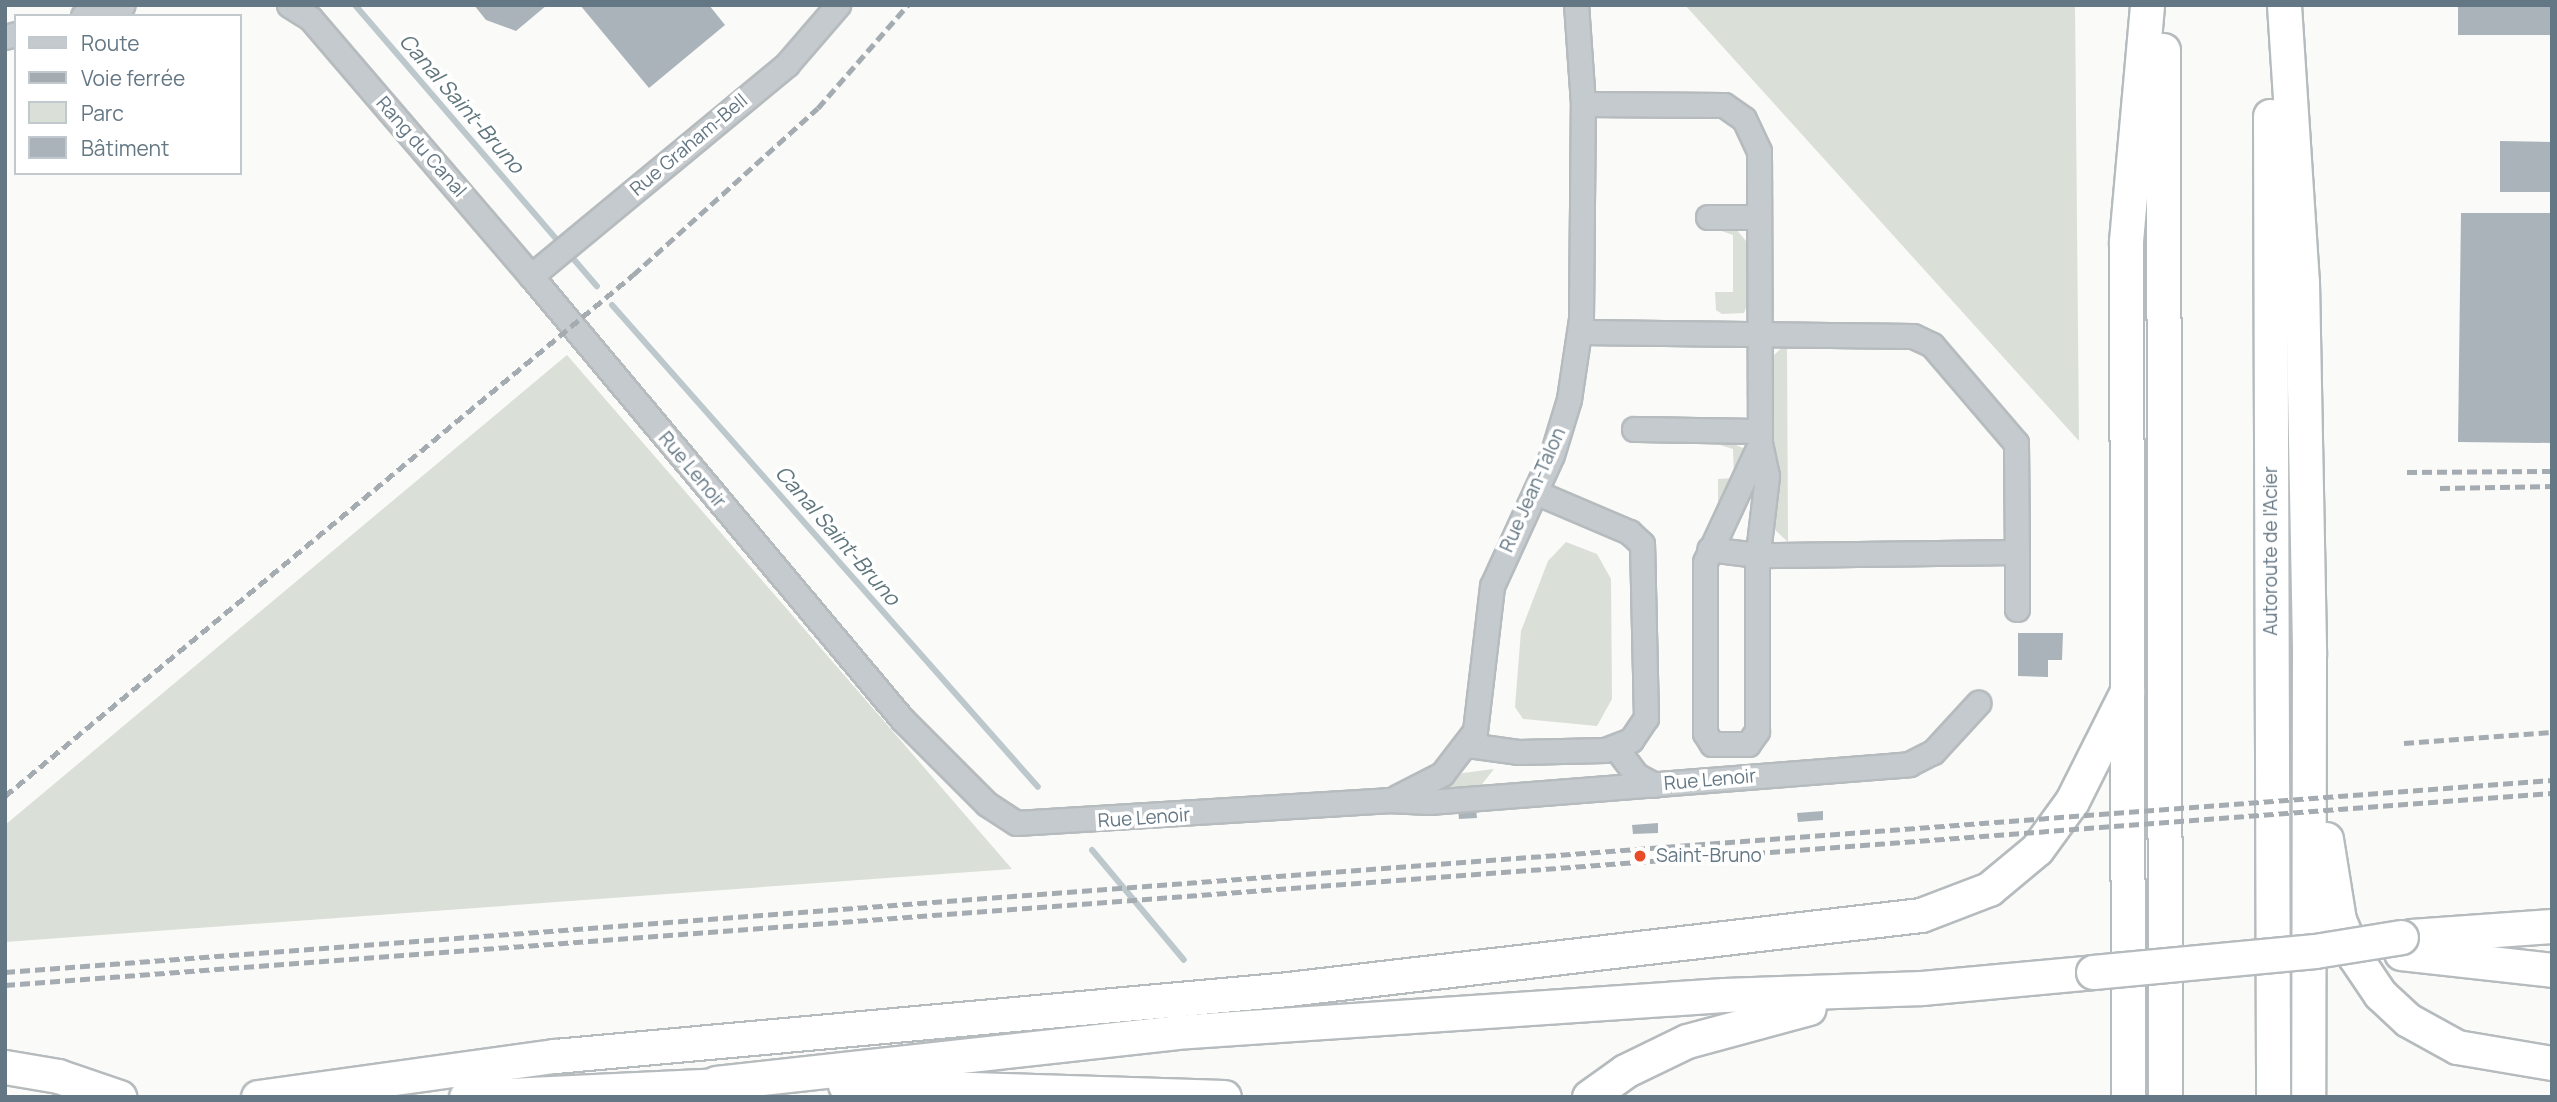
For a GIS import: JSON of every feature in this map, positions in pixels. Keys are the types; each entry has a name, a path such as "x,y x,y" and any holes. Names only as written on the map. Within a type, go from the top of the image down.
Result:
{"highway":[{"path":"2128,1097 2126,241 2147,5"},
{"path":"2163,5 2165,1097"},
{"name":"Autoroute de l'Acier","path":"2270,5 2273,1097"},
{"path":"2284,5 2302,282 2309,655 2308,1097"},
{"path":"2309,655 2330,883 2359,964 2393,1006 2439,1040 2496,1058 2552,1063"},
{"path":"258,1097 555,1056 1289,989 1922,915 1989,889 2037,849 2072,801 2127,691"},
{"path":"466,1097 716,1083 1175,1032 1679,998 1922,988 2401,945 2552,926"},
{"path":"2401,945 2552,970"},
{"path":"1589,1097 1645,1061 1747,1021 1922,988"},
{"path":"5,1067 58,1076 119,1097"},
{"path":"716,1083 1224,1097"}],"street":[{"path":"90,14 123,5"},
{"name":"Rang du Canal","path":"289,5 310,18 531,276"},
{"name":"Rue Graham-Bell","path":"531,276 787,64 838,5"},
{"name":"Rue Jean-Talon","path":"1387,800 1441,774 1468,745 1480,707 1492,586 1535,492 1569,399 1581,332 1584,104 1576,5"},
{"path":"1584,104 1714,103 1734,111 1749,127 1759,151 1760,438 1767,476 1757,555 1756,734 1748,744 1712,744 1704,733 1704,575 1709,549 1760,438"},
{"path":"1707,216 1759,216"},
{"name":"Rue Lenoir","path":"531,276 902,719 1006,818 1040,825 1387,800 1429,802 1914,763 1933,752 1978,703"},
{"path":"1581,332 1893,333 1932,345 2016,443 2017,609"},
{"path":"1634,429 1760,438"},
{"path":"1468,745 1518,752 1616,748 1638,734 1646,718 1645,551 1629,532 1535,492"},
{"path":"1709,549 1757,555 2017,552"},
{"path":"1616,748 1636,775 1655,785"}],"green space":[{"path":"1685,5 2075,5 2079,441"},
{"path":"1736,229 1746,241 1746,308 1744,313 1722,314 1716,310 1715,292 1733,292 1733,235 1719,230"},
{"path":"1787,343 1788,542 1774,529 1773,356"},
{"path":"567,355 1012,869 5,942 5,825"},
{"path":"1731,443 1743,448 1744,462 1718,512 1718,479 1734,478 1733,449 1720,445"},
{"path":"1566,542 1597,554 1611,579 1612,699 1597,726 1523,719 1515,707 1521,631 1548,561"},
{"path":"1494,769 1475,793 1435,791 1463,773"}],"building":[{"path":"474,5 547,5 516,31 486,20"},
{"path":"580,5 709,5 725,25 649,88"},
{"path":"2458,5 2552,5 2552,35 2458,35"},
{"path":"2500,141 2552,142 2552,192 2500,192"},
{"path":"2461,213 2552,213 2552,443 2458,442"},
{"path":"2018,633 2063,633 2062,660 2048,660 2048,677 2018,676"},
{"path":"1476,809 1477,818 1459,819 1458,810"},
{"path":"1823,811 1823,820 1798,822 1797,813"},
{"path":"1658,823 1658,833 1633,834 1632,825"}],"waterway":[{"name":"Canal Saint-Bruno","path":"355,5 597,286"},
{"name":"Canal Saint-Bruno","path":"612,305 1038,787"},
{"name":"Canal Saint-Bruno","path":"1092,850 1184,960"}],"railway":[{"path":"5,796 633,275 818,108 908,5"},
{"path":"2407,472 2552,471"},
{"path":"2440,488 2552,486"},
{"path":"2404,743 2552,732"},
{"path":"5,972 2552,780"},
{"path":"5,985 2552,793"}],"place":[{"name":"Saint-Bruno","path":"1640,856"}]}
